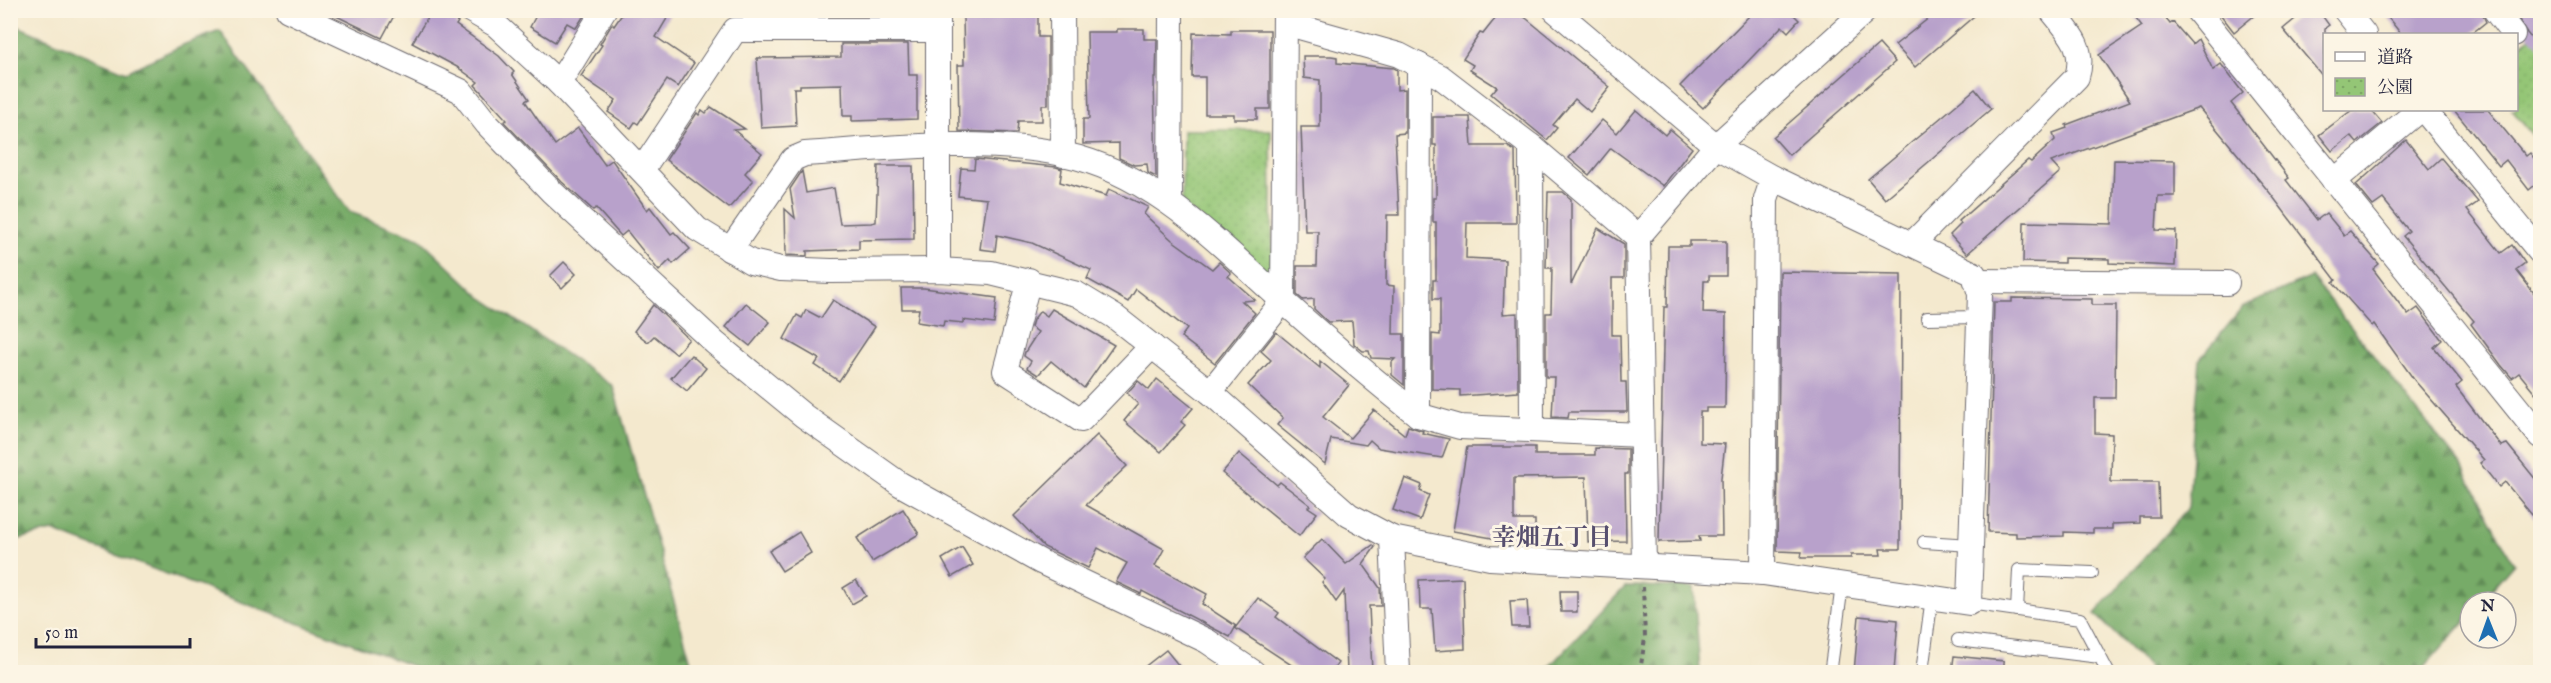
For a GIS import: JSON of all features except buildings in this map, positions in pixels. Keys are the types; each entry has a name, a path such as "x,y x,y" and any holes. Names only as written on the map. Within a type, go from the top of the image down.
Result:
{"street":[{"path":"288,10 461,91 487,124 552,192 715,343 804,416 900,484 1041,562 1207,641 1253,672"},
{"path":"470,10 496,25 559,83 697,229 730,250 751,262 781,269 938,270 990,273 1029,280 1077,294 1115,317 1210,392 1349,515 1392,538 1490,558 1763,573 1969,603 1980,294 1974,274 1773,178 1716,146 1556,10"},
{"path":"559,83 604,10"},
{"path":"1062,10 1063,154"},
{"path":"1170,202 1171,10"},
{"path":"1644,565 1638,237 1716,146 1866,10"},
{"path":"1913,243 2077,77 2080,53 2074,38 2051,10"},
{"path":"2197,10 2541,436"},
{"path":"2345,10 2363,33"},
{"path":"2494,10 2512,33"},
{"path":"1210,392 1283,301 1285,17 1399,55 1441,77 1531,146 1638,237"},
{"path":"642,171 735,30 938,20 938,270"},
{"path":"1418,415 1419,65"},
{"path":"2334,181 2418,111"},
{"path":"2425,111 2541,252"},
{"path":"730,250 793,159 805,154 938,145 1002,147 1063,154 1117,173 1170,202 1418,415 1460,428 1641,435"},
{"path":"1531,146 1532,430"},
{"path":"1763,573 1766,199 1773,178"},
{"path":"1029,280 1005,371 1081,420 1152,346"},
{"path":"1976,281 2227,283"},
{"path":"1392,538 1398,672"}],"lane":[{"path":"1927,318 1979,317"},
{"path":"1924,542 1971,545"},
{"path":"2017,610 2019,570 2092,573"},
{"path":"1831,667 1842,585"},
{"path":"1922,672 1932,597"},
{"path":"1969,603 2080,619 2108,672"},
{"path":"1958,640 2100,657"}],"path":[{"path":"1640,672 1645,638 1644,565"}],"green space":[{"path":"10,23 126,72 185,44 220,31 350,212 419,238 481,297 613,386 691,662 697,672 428,672 52,531 11,541"},
{"path":"2540,31 2540,145 2513,111 2518,111 2518,46"},
{"path":"1183,130 1271,130 1273,272 1262,270 1182,204"},
{"path":"2311,277 2463,468 2514,564 2491,590 2458,590 2458,629 2420,672 2153,672 2095,614 2188,508 2200,359 2243,307"},
{"path":"1626,586 1694,587 1700,672 1544,672"}],"district":[{"name":"幸畑五丁目","path":"1552,537"}]}
